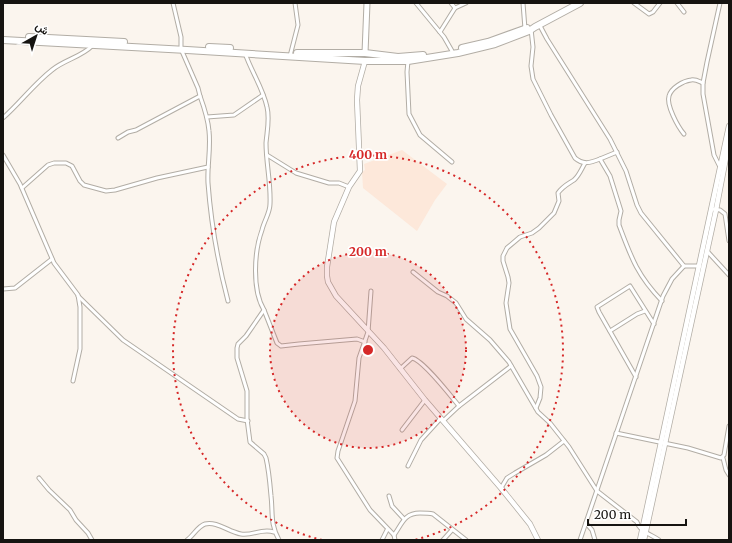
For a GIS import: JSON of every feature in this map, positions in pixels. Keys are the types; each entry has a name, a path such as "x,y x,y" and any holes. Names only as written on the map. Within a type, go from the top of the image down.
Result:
{"highway":[{"path":"181,47 245,53 320,56 355,57 366,53 408,61 496,44 580,3"},
{"path":"355,57 365,62 452,51 488,42 531,28"},
{"path":"3,36 25,39 181,47 290,55"},
{"path":"3,40 25,39"},
{"path":"374,54 374,61"}],"main road":[{"path":"366,53 367,3"}],"street":[{"path":"173,3 179,25 181,47 198,88 207,117 209,131 209,188 216,246 228,301"},
{"path":"290,55 298,25 296,3"},
{"path":"451,3 455,8"},
{"path":"440,32 455,8 466,3"},
{"path":"523,3 531,28 533,47 531,73 535,84 572,153 578,160 587,163 617,152"},
{"path":"634,3 649,14 653,12 660,3"},
{"path":"677,3 684,12"},
{"path":"720,3 703,83 704,101 713,151 717,163 722,168"},
{"path":"417,4 440,32 452,51"},
{"path":"531,28 547,39 610,138 626,171 641,213 684,266"},
{"path":"3,118 54,68 84,52 93,43"},
{"path":"245,53 268,110 267,155 270,183 270,206 259,239 256,275 259,300 277,343 281,346 357,339 365,342"},
{"path":"408,61 408,111 411,118 420,135 452,162"},
{"path":"365,62 358,86 357,100 360,171 349,186 334,222 330,241 327,276 331,289 368,332 384,348 425,400 501,488 530,524 538,540"},
{"path":"684,134 675,120 668,102 669,96 674,89 691,80 696,80 703,83"},
{"path":"207,117 234,115 263,95"},
{"path":"118,138 200,96"},
{"path":"640,540 714,209 729,126"},
{"path":"722,168 729,142"},
{"path":"3,155 22,188 52,259 66,281 78,295 123,340 238,419 248,421"},
{"path":"267,155 296,173 329,183 339,183 349,186"},
{"path":"600,159 610,176 621,211 619,225 630,254 643,279 662,300"},
{"path":"22,188 48,165 54,163 66,163 72,166 80,181 84,185 106,191 208,167"},
{"path":"536,408 540,398 541,387 537,376 510,329 506,303 509,283 503,256 506,248 520,237 539,228 554,213 559,202 558,192 576,177 585,163"},
{"path":"714,209 720,210 726,214 729,241"},
{"path":"705,249 729,275"},
{"path":"3,289 15,288 52,259"},
{"path":"684,266 701,266"},
{"path":"580,540 662,300 668,286 684,266"},
{"path":"413,272 438,292 447,296 456,303 466,318 490,340 511,366 536,408 564,441 596,491 637,522 638,527 643,531 659,540"},
{"path":"636,377 599,312 598,307 628,286 631,287 654,324"},
{"path":"371,291 368,332 359,358 355,401 337,458 370,510 387,530 394,535 395,540"},
{"path":"72,382 80,349 80,307 78,295"},
{"path":"264,310 246,336 238,344 237,358 247,391 250,443 264,454 267,460 272,519 274,532 279,540"},
{"path":"610,331 637,314 646,312"},
{"path":"400,369 412,358 417,359 459,406"},
{"path":"408,466 421,440 442,419 511,366"},
{"path":"402,430 425,400"},
{"path":"729,426 723,458 726,470 729,474"},
{"path":"616,433 688,448 723,458"},
{"path":"501,488 507,478 546,455 564,441"},
{"path":"39,478 70,510 92,540"},
{"path":"389,496 392,506 404,519"},
{"path":"394,535 407,516 414,513 431,513 466,540"},
{"path":"187,540 200,526 208,523 217,524 232,532 242,534 249,534 264,530 274,532"},
{"path":"586,523 592,530 595,540"},
{"path":"382,540 387,530"},
{"path":"443,540 452,530"},
{"path":"643,531 644,540"}],"shaded area":[{"path":"402,150 447,184 435,200 417,231 363,188 362,172 365,170 364,164"}]}
